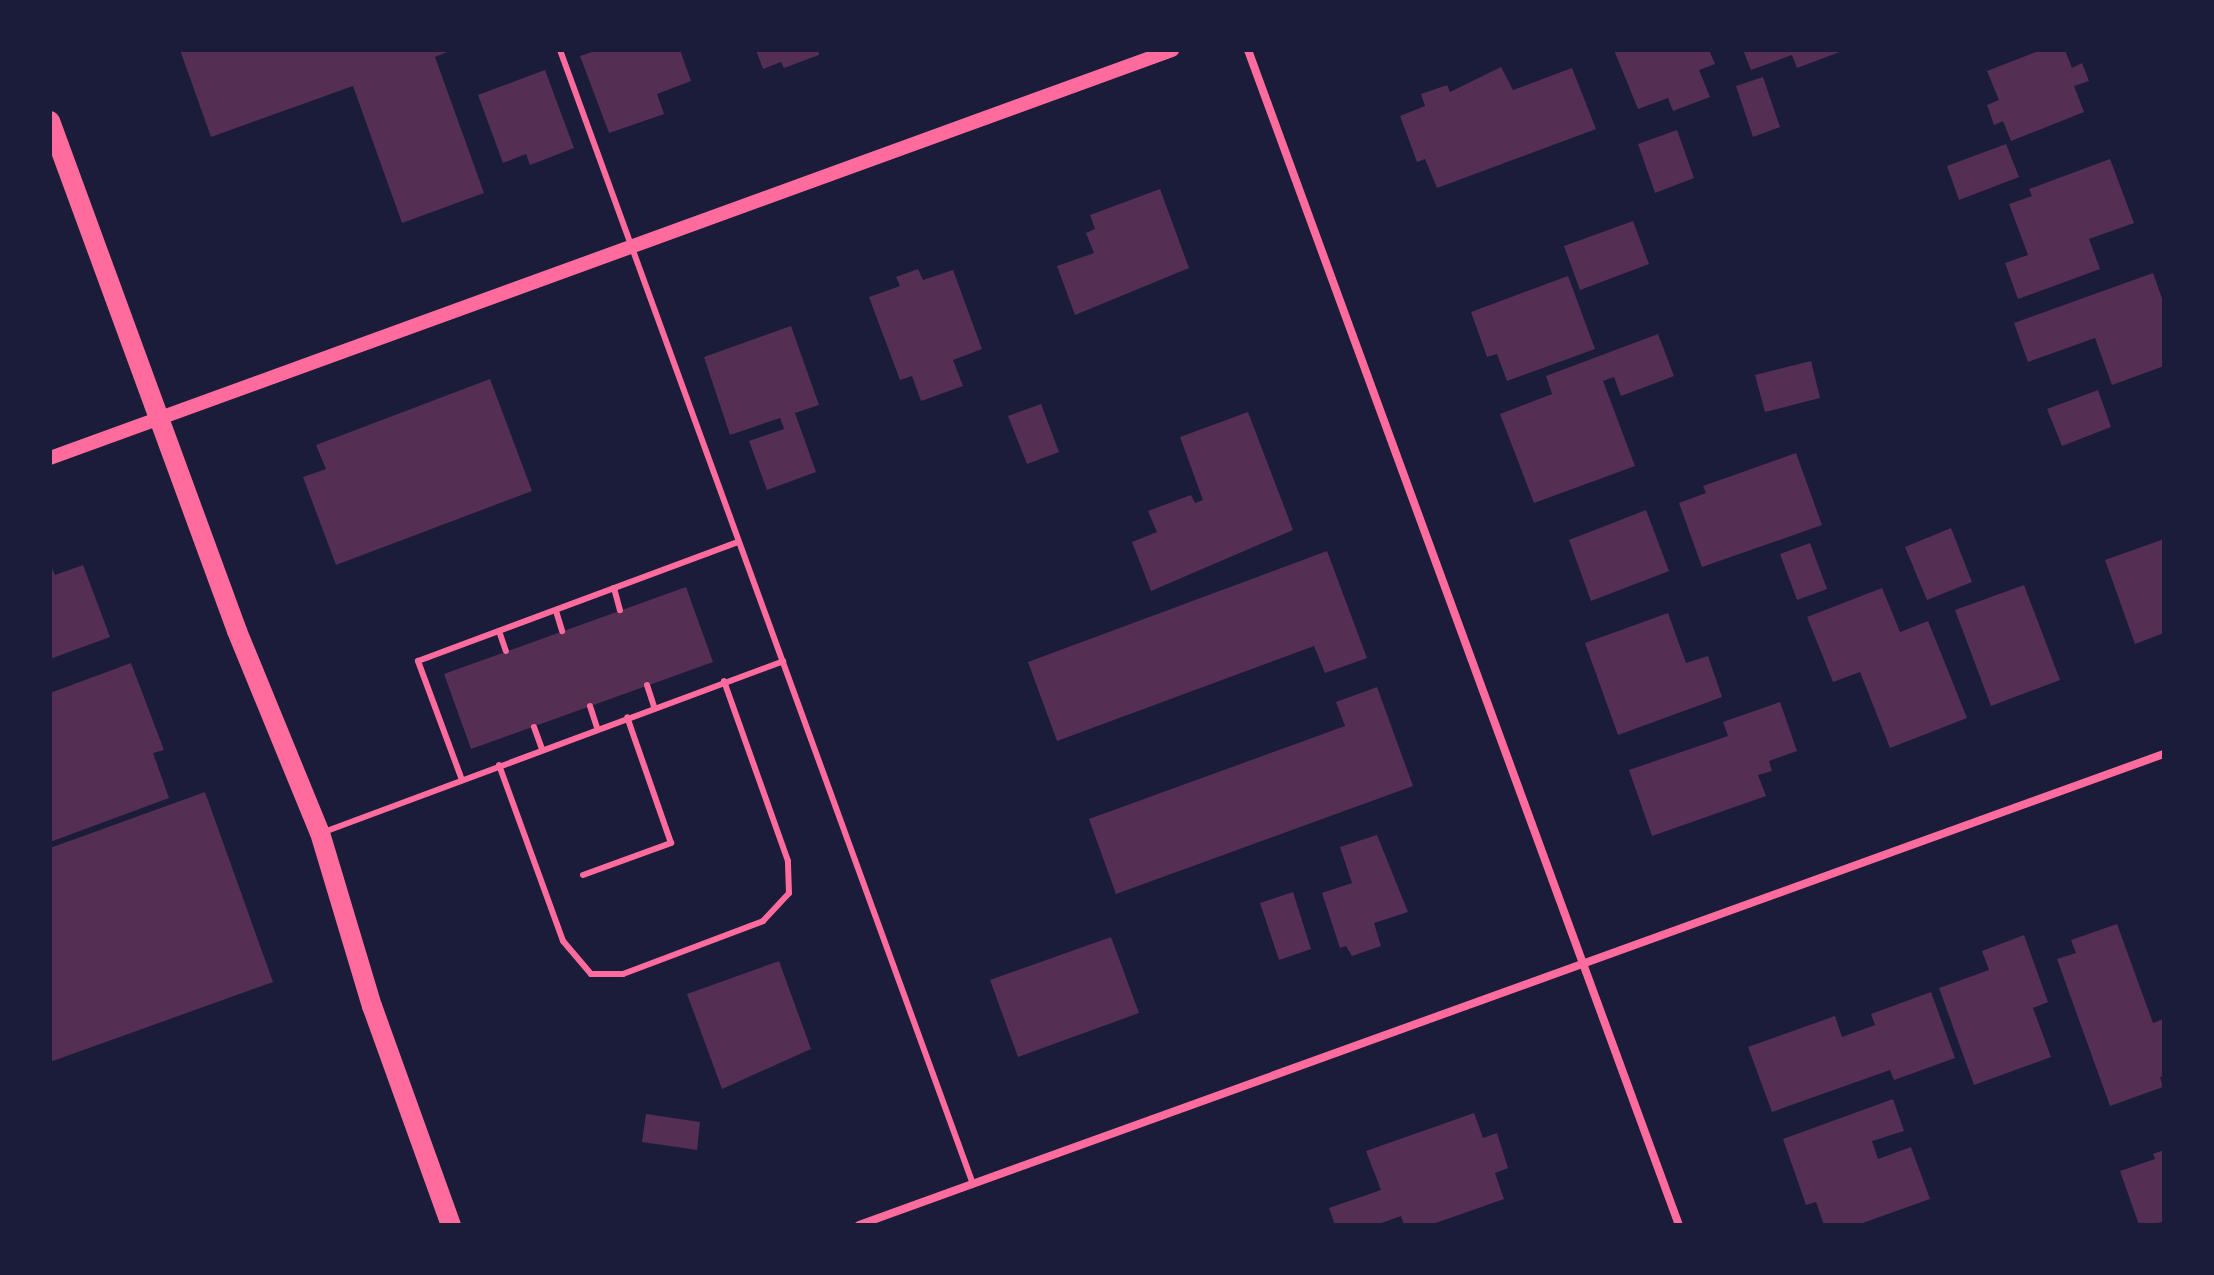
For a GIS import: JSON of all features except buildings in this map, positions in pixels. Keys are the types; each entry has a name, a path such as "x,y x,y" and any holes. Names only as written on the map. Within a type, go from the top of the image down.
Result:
{"main road":[{"path":"50,121 237,631 320,833 372,1006 451,1225"}],"street":[{"path":"50,458 1172,50"},
{"path":"1248,50 1679,1225"},
{"path":"859,1225 2164,754"}],"lane":[{"path":"560,50 973,1184"},
{"path":"462,780 418,661 738,542"},
{"path":"614,588 620,610"},
{"path":"556,611 562,631"},
{"path":"499,631 506,651"},
{"path":"320,833 654,706 783,661"},
{"path":"499,765 563,941 591,974 623,974 763,921 789,893 788,861 724,681"},
{"path":"647,685 654,706"},
{"path":"590,706 597,728"},
{"path":"583,875 671,843 627,717"},
{"path":"534,727 542,749"}]}
